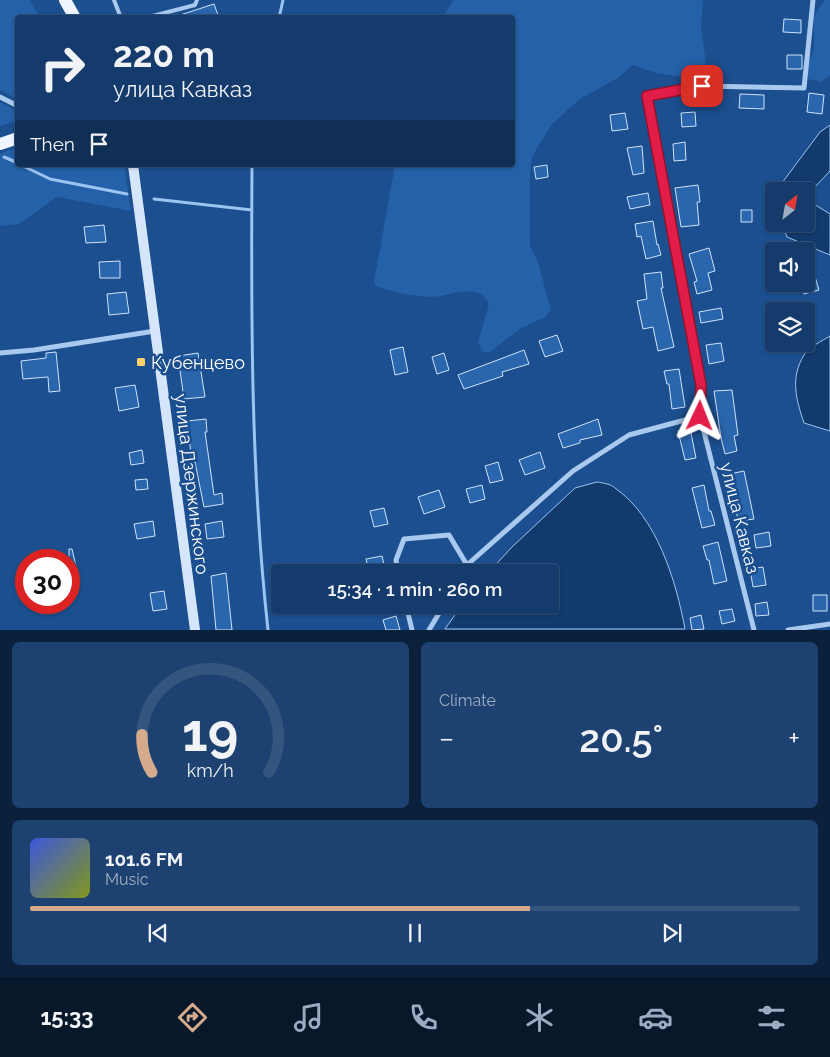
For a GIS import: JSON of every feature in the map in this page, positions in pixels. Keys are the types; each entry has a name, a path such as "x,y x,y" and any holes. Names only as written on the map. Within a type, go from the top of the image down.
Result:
{"main road":[{"path":"66,0 73,15"},
{"path":"0,144 15,139"},
{"name":"улица Дзержинского","path":"134,167 195,630"}],"street":[{"name":"улица Кавказ","path":"754,630 700,416 701,385 647,96 702,86 804,88 813,0"},
{"path":"0,97 15,104"},
{"path":"0,353 34,350 156,330"},
{"path":"469,564 573,470 629,435 700,416"},
{"path":"397,564 396,560 404,539 449,535 466,564"},
{"path":"408,614 412,630"},
{"path":"429,630 439,614"},
{"path":"788,630 830,624"}],"lane":[{"path":"114,0 120,15"},
{"path":"157,15 195,5 197,0"}],"shaded area":[{"path":"0,0 30,0 39,15 15,15 15,98 0,90"},
{"path":"454,0 703,0 701,28 706,63 698,79 656,73 633,65 618,78 580,99 551,125 532,157 530,175 530,246 538,262 551,310 545,317 518,330 489,353 482,351 478,342 489,303 481,295 474,292 457,292 434,297 417,296 382,288 376,286 374,282 395,167 515,167 515,15 443,15"},
{"path":"825,0 830,0 830,75 821,82 808,79 806,71 814,49 814,16"},
{"path":"0,102 15,110 15,120 0,126"},
{"path":"830,125 830,171 815,187 815,182 783,182 820,132"},
{"path":"15,148 15,167 124,167 131,211 57,197 19,224 0,226 0,154"},
{"path":"815,205 830,214 830,255 815,249 815,242 799,242 787,237 785,232 815,232"},
{"path":"830,336 830,431 804,423 797,397 797,372 806,352 815,352 816,344"},
{"path":"597,482 607,484 630,500 653,533 662,551 676,591 685,629 445,629 456,614 559,614 559,564 496,564 575,488"}],"building":[{"path":"214,4 218,15 180,15"},
{"path":"784,19 801,20 801,33 783,32"},
{"path":"787,55 802,55 802,69 787,69"},
{"path":"809,93 824,95 822,114 807,112"},
{"path":"740,94 764,95 764,109 739,108"},
{"path":"695,112 696,126 682,127 681,113"},
{"path":"625,113 628,129 612,131 610,115"},
{"path":"685,142 686,160 674,161 673,144"},
{"path":"642,146 644,173 633,175 627,148"},
{"path":"547,165 548,177 536,179 534,167"},
{"path":"698,185 700,202 697,202 699,225 681,227 675,188"},
{"path":"648,193 650,205 630,209 627,197"},
{"path":"741,210 752,210 752,222 741,222"},
{"path":"653,221 657,245 661,255 646,259 641,236 637,237 635,224"},
{"path":"104,225 106,242 86,243 84,227"},
{"path":"709,248 715,271 708,273 712,290 697,294 694,282 697,281 689,254"},
{"path":"120,261 120,278 100,278 99,262"},
{"path":"661,272 663,288 661,288 674,347 658,351 653,327 643,329 637,301 647,299 644,274"},
{"path":"815,277 819,290 815,291"},
{"path":"126,292 129,313 109,315 107,294"},
{"path":"721,308 723,319 701,323 699,312"},
{"path":"557,335 563,351 545,357 539,341"},
{"path":"721,343 724,361 709,364 706,345"},
{"path":"403,347 408,372 395,375 390,350"},
{"path":"524,350 529,364 502,372 503,376 464,389 458,375"},
{"path":"56,352 60,391 49,392 48,377 23,379 21,361 46,358 46,353"},
{"path":"198,353 205,397 184,399 178,356"},
{"path":"444,353 449,370 437,374 432,357"},
{"path":"679,369 685,407 672,409 669,384 667,384 664,371"},
{"path":"135,385 139,407 119,411 115,388"},
{"path":"732,390 738,435 734,436 737,451 725,454 714,391"},
{"path":"206,419 207,432 205,432 214,495 222,493 223,504 204,507 195,462 192,463 187,421"},
{"path":"598,419 602,435 580,440 580,443 563,448 558,434"},
{"path":"690,428 696,458 685,460 678,431"},
{"path":"142,450 144,463 131,465 129,453"},
{"path":"540,452 545,468 525,475 519,460"},
{"path":"498,462 503,480 490,483 485,466"},
{"path":"744,471 754,519 738,521 730,474"},
{"path":"147,479 148,489 136,490 135,480"},
{"path":"482,485 485,499 470,503 466,489"},
{"path":"704,485 709,511 711,511 715,525 702,528 692,488"},
{"path":"439,490 445,507 424,514 418,497"},
{"path":"384,508 388,524 374,527 370,511"},
{"path":"153,521 155,536 137,539 134,524"},
{"path":"222,521 224,537 207,539 205,524"},
{"path":"769,532 771,546 756,548 754,535"},
{"path":"718,542 727,581 714,584 709,560 707,560 703,546"},
{"path":"382,556 384,564 367,564 366,559"},
{"path":"763,567 766,585 753,587 750,569"},
{"path":"226,573 232,630 216,630 211,576"},
{"path":"164,591 167,609 153,611 150,593"},
{"path":"813,595 827,595 827,611 813,611"},
{"path":"767,602 769,615 756,616 755,604"},
{"path":"732,609 735,621 722,624 719,611"},
{"path":"701,615 704,629 692,630 690,618"},
{"path":"396,616 400,630 386,630 383,620"}],"waterway":[{"path":"280,15 283,0"},
{"path":"4,157 15,162"},
{"path":"25,167 50,179 127,194"},
{"path":"252,167 252,340 255,456 262,572 268,630"},
{"path":"154,199 252,210"}],"place":[{"name":"Кубенцево","path":"141,362"}],"route":[{"path":"700,416 701,385 647,96 702,86"}]}
